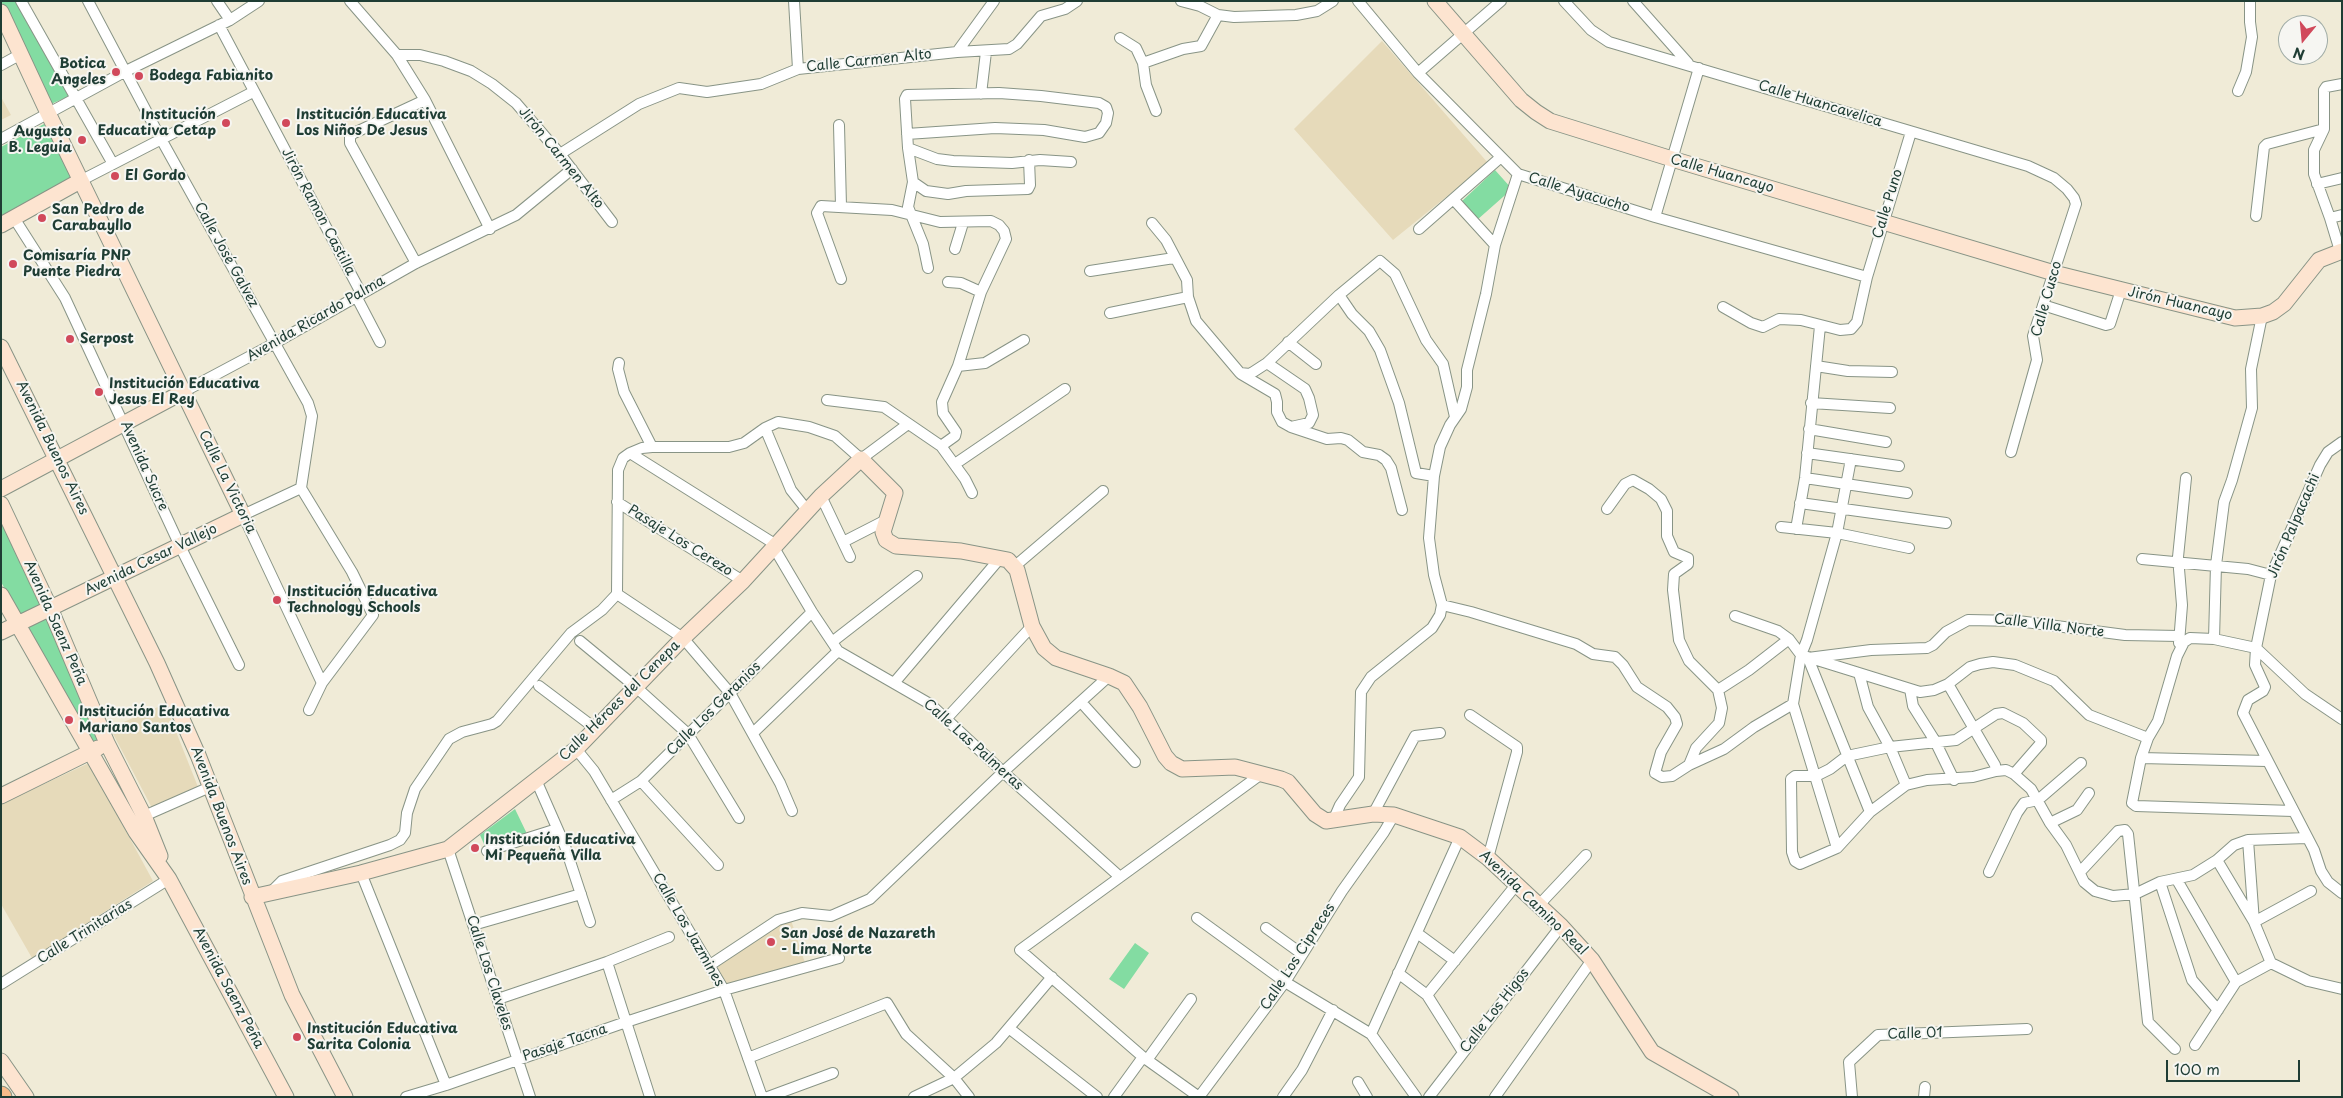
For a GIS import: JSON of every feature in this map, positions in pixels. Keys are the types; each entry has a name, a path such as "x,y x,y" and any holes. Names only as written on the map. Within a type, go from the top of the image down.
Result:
{"street":[{"path":"21,1 113,164"},
{"name":"Calle José Galvez","path":"88,1 126,71 160,140 276,343 308,403 312,416 301,488"},
{"path":"217,1 230,20"},
{"path":"1,138 126,71 230,20 259,1"},
{"path":"350,1 397,55 425,100 490,229"},
{"path":"794,1 798,69"},
{"path":"957,52 994,1"},
{"name":"Calle Carmen Alto","path":"560,154 639,104 680,88 707,92 761,84 798,69 957,52 986,52 1009,49 1017,44 1041,16 1065,9 1077,1"},
{"path":"1182,1 1202,3 1218,15 1234,17 1296,15 1316,11 1334,1"},
{"name":"Calle Ayacucho","path":"1358,1 1418,73 1518,174 1656,217 1867,277"},
{"name":"Calle Huancayo","path":"1435,1 1521,100 1540,116 1550,121 2054,273"},
{"path":"1418,73 1501,1"},
{"name":"Calle Huancavelica","path":"1564,1 1591,30 1609,42 2036,168 2061,183 2072,194 2076,204"},
{"path":"1633,1 1688,64"},
{"path":"2238,91 2246,72 2252,37 2250,1"},
{"name":"Calle La Victoria","path":"1,12 80,181 243,515 322,683"},
{"path":"1143,63 1183,49 1201,46 1218,15"},
{"name":"Jirón Ramon Castilla","path":"219,25 358,294 380,342"},
{"path":"1120,38 1136,48 1143,63 1146,85 1156,111"},
{"path":"981,94 986,52"},
{"path":"1,65 21,54"},
{"name":"Jirón Carmen Alto","path":"397,55 420,56 444,61 471,71 492,84 516,104 560,154 612,222"},
{"path":"1656,217 1699,68"},
{"path":"2341,251 2316,184 2314,150 2324,129 2324,90 2326,87 2342,84"},
{"path":"7,221 80,181 253,92"},
{"path":"907,134 995,128 1044,130 1086,137 1099,133 1107,118 1107,110 1099,103 1041,96 981,94 907,96 904,99 908,148 913,182 908,206 914,216 928,268"},
{"path":"416,263 350,143 350,136 425,100"},
{"path":"839,125 840,206"},
{"path":"2256,216 2264,147 2267,144 2324,129"},
{"name":"Calle Puno","path":"1820,326 1840,330 1851,329 1858,322 1867,277 1882,221 1911,132"},
{"path":"908,148 937,159 953,161 1012,163 1029,160 1071,162"},
{"path":"1419,229 1501,157"},
{"path":"913,182 926,191 948,194 966,191 1028,189 1030,185 1029,160"},
{"name":"Avenida Ricardo Palma","path":"1,489 276,343 358,294 416,263 490,229 516,214 572,170"},
{"path":"269,894 282,881 400,840 405,833 407,813 415,789 449,739 462,732 497,721 571,633 602,610 617,594 616,502 618,470 623,458 642,448 729,447 744,443 765,428 778,422 810,427 835,436 895,493 886,520 884,538 892,544 1001,557 1015,566 1022,582 1032,626 1044,648 1056,658 1124,683 1140,707 1165,756 1171,763 1187,769 1235,767 1288,782 1321,819 1333,821 1340,805 1359,777 1361,692 1371,676 1432,628 1440,616 1442,605 1434,575 1429,538 1434,476 1440,447 1461,409 1467,387 1467,370 1486,294 1494,245 1518,174"},
{"path":"2316,184 2342,178"},
{"path":"1454,200 1494,245"},
{"name":"Calle Cusco","path":"2012,452 2037,360 2033,336 2076,204"},
{"path":"840,279 817,211 823,205 892,210 940,222 992,221 1002,227 1006,239 981,292 958,366 941,406 943,413 956,432 941,446"},
{"path":"2330,218 2342,215"},
{"name":"Avenida Sucre","path":"7,221 65,298 125,423 180,546 239,665"},
{"path":"1152,222 1166,240 1187,280 1188,297 1196,321 1240,373 1275,394 1278,402 1277,412 1282,422 1327,439 1341,438 1348,440 1363,452 1379,455 1386,460 1394,475 1402,510"},
{"path":"955,249 963,223"},
{"name":"Jirón Huancayo","path":"2054,273 2235,318 2262,316 2273,312 2284,304 2319,260 2341,251"},
{"path":"1090,271 1174,258"},
{"path":"1240,373 1250,374 1267,363 1339,295 1380,261 1394,274 1426,340 1443,364 1455,417"},
{"path":"948,282 961,283 981,292"},
{"path":"2043,305 2106,325 2110,324 2120,290"},
{"path":"1339,295 1352,314 1369,331 1380,350 1400,403 1416,474 1434,476"},
{"path":"1110,313 1188,297"},
{"path":"1723,307 1751,323 1763,327 1779,319 1801,320 1820,326 1805,478 1796,529"},
{"path":"2214,639 2216,565 2224,502 2252,408 2251,369 2262,316"},
{"path":"958,366 985,363 1024,340"},
{"path":"1288,342 1316,364"},
{"name":"Avenida Buenos Aires","path":"1,347 58,459 157,663 210,787 292,995 345,1097"},
{"path":"619,363 618,368 624,392 652,447"},
{"path":"1267,363 1305,389 1309,398 1313,415 1309,423 1291,427"},
{"path":"1816,366 1848,371 1892,372"},
{"path":"955,464 1065,388"},
{"path":"828,400 880,406 908,424 941,446 965,479 972,493"},
{"path":"1811,403 1890,408"},
{"name":"Calle Héroes del Cenepa","path":"252,897 361,874 448,849 576,749 684,638 743,581 821,496 861,459 908,424"},
{"path":"765,428 791,490 807,510"},
{"path":"1809,429 1886,442"},
{"name":"Jirón Palpacachi","path":"2267,761 2242,712 2248,700 2263,691 2265,687 2255,665 2256,648 2270,575 2320,465 2328,452 2342,442"},
{"name":"Calle Las Palmeras","path":"630,453 770,541 812,612 835,646 930,704 1120,877"},
{"path":"1807,453 1899,466"},
{"path":"1837,848 1793,704 1807,640 1837,533 1848,484 1851,459"},
{"path":"1805,478 1907,493"},
{"path":"2186,478 2178,549 2182,605 2177,656 2158,721 2148,738 2141,758 2132,803 2136,806 2293,811"},
{"path":"1607,509 1624,484 1633,480 1649,489 1661,499 1667,511 1667,536 1674,552 1688,558 1688,564 1674,574 1673,590 1679,640 1689,661 1718,690 1722,708 1719,723 1696,748 1689,764"},
{"path":"301,488 352,572 373,615 322,683 309,710"},
{"name":"Avenida Cesar Vallejo","path":"1,632 301,488"},
{"path":"1015,566 1103,491"},
{"path":"821,496 850,557"},
{"name":"Pasaje Los Cerezo","path":"616,502 743,581"},
{"path":"1800,502 1946,523"},
{"name":"Avenida Saenz Peña","path":"1,504 50,608 107,743 144,816 169,879 286,1097"},
{"path":"843,542 886,520"},
{"path":"1781,527 1837,533 1909,548"},
{"path":"894,683 1001,557"},
{"path":"2142,558 2179,564 2216,565 2248,569 2270,575"},
{"path":"753,733 835,646 917,576"},
{"path":"617,594 684,638 730,693 780,783 792,811"},
{"name":"Avenida Saenz Peña","path":"1,595 19,623 136,832 169,879"},
{"path":"1442,605 1576,644 1593,654 1615,657 1624,665 1637,687 1667,707 1677,724 1661,752 1655,773 1662,777 1672,776 1689,764 1724,749 1754,727 1793,704"},
{"name":"Calle Los Geranios","path":"611,800 641,781 812,612"},
{"path":"1735,616 1778,631 1789,639 1804,657 1870,812"},
{"name":"Calle Villa Norte","path":"1804,657 1871,650 1927,648 1933,645 1946,632 1968,620 2018,621 2126,635 2180,636"},
{"path":"946,718 1032,626"},
{"path":"2177,656 2184,642 2190,638 2214,639 2256,648 2305,694 2342,719"},
{"path":"1718,690 1749,670 1789,639"},
{"path":"580,641 688,734 739,818"},
{"path":"1804,657 1920,692 1934,690 1948,684 1970,667 1980,664 1992,662 2016,665 2054,681 2089,715 2148,738"},
{"path":"1859,673 1868,707 1890,747 1906,785"},
{"path":"710,965 778,920 802,913 831,916 870,899 1003,772 1109,676"},
{"path":"1948,684 1995,765 1996,771"},
{"path":"539,686 596,729"},
{"path":"1910,689 1912,706 1935,741 1954,780"},
{"path":"1081,702 1135,762"},
{"path":"2014,774 2041,742 2023,723 2003,712 1996,714 1956,740 1890,747 1847,756 1830,769 1816,776 1795,776 1789,782 1792,852 1795,861 1800,864 1837,848 1870,812 1906,785 1927,780 1954,780 2006,770 2014,774 2030,789 2038,800 2050,823 2066,845 2084,882 2095,891 2113,896 2135,894 2160,882 2177,880 2193,875 2217,860 2234,845 2248,840 2307,838"},
{"path":"1470,715 1516,746 1517,752 1488,858"},
{"path":"1373,814 1414,736 1440,733"},
{"path":"2,794 107,743"},
{"name":"Calle Los Jazmines","path":"576,749 594,771 724,990 762,1097"},
{"path":"2141,758 2267,761 2328,882 2342,893"},
{"path":"1989,872 2017,813 2024,803 2038,800 2081,762"},
{"path":"1199,1097 1145,1059 1020,950 1260,775"},
{"path":"536,780 557,829 590,922"},
{"path":"641,781 718,865"},
{"path":"144,816 210,787"},
{"path":"2050,823 2077,810 2090,793"},
{"name":"Avenida Camino Real","path":"1333,821 1346,817 1373,814 1394,815 1460,837 1488,858 1561,926 1592,960 1652,1052 1732,1097"},
{"name":"Calle Los Cipreces","path":"1199,1097 1285,982 1394,815"},
{"path":"487,851 557,829"},
{"path":"2080,872 2118,831 2125,830 2128,834 2148,1022 2175,1049"},
{"path":"1371,1034 1460,837"},
{"path":"2248,840 2254,922"},
{"name":"Calle Los Claveles","path":"448,849 530,1097"},
{"path":"1538,906 1586,855"},
{"path":"2217,860 2254,922 2271,963 2308,981 2342,989"},
{"path":"361,874 446,1085"},
{"name":"Calle Trinitarias","path":"1,984 169,879"},
{"path":"2177,880 2236,982"},
{"path":"2160,882 2192,980 2218,1010"},
{"path":"1427,995 1516,885"},
{"path":"2254,922 2311,891"},
{"path":"473,925 581,894"},
{"path":"1197,918 1285,982 1371,1034 1416,1097"},
{"name":"Calle Los Higos","path":"1429,1097 1561,926"},
{"path":"1266,928 1302,954"},
{"path":"1417,933 1455,961"},
{"path":"498,999 607,962 669,937"},
{"name":"Pasaje Tacna","path":"406,1097 724,990 840,958"},
{"path":"1495,1097 1592,960"},
{"path":"607,962 650,1097"},
{"path":"2195,1044 2236,982 2271,963"},
{"path":"1398,974 1427,995 1463,1052"},
{"path":"914,1097 954,1078 1010,1029 1052,977"},
{"path":"1114,1097 1191,999"},
{"path":"748,1058 888,1004 906,1034 954,1078 969,1097"},
{"path":"1283,1097 1302,1070 1333,1010"},
{"path":"1010,1029 1097,1097"},
{"name":"Calle 01","path":"1852,1097 1849,1062 1878,1035 2027,1029"},
{"path":"1,1061 26,1097"},
{"path":"768,1097 834,1072"},
{"path":"1358,1082 1367,1097"}],"shaded area":[{"path":"1382,41 1488,163 1393,240 1294,129"},
{"path":"1,97 11,115 1,120"},
{"path":"165,704 198,787 152,808 110,728"},
{"path":"89,763 153,881 32,958 1,904 1,804"},
{"name":"San José de Nazareth - Lima Norte","path":"790,917 806,966 724,990 710,965"}],"green space":[{"path":"1,1 20,1 72,95 51,104"},
{"path":"44,124 73,176 1,216 1,147"},
{"path":"1495,170 1512,189 1477,220 1461,202"},
{"path":"1,512 47,605 21,617 1,582"},
{"path":"47,618 98,739 94,745 28,629 29,625"},
{"path":"515,809 529,838 487,851 480,835"},
{"path":"1135,943 1149,953 1124,989 1109,979"}],"place":[{"name":"Botica Angeles","path":"116,72"},
{"name":"Bodega Fabianito","path":"139,76"},
{"name":"Institución Educativa Cetap","path":"226,123"},
{"name":"Institución Educativa Los Niños De Jesus","path":"286,123"},
{"name":"Augusto B. Leguia","path":"82,140"},
{"name":"El Gordo","path":"115,176"},
{"name":"San Pedro de Carabayllo","path":"42,218"},
{"name":"Comisaría PNP Puente Piedra","path":"13,264"},
{"name":"Serpost","path":"70,339"},
{"name":"Institución Educativa Jesus El Rey","path":"99,392"},
{"name":"Institución Educativa Technology Schools","path":"277,600"},
{"name":"Institución Educativa Mariano Santos","path":"69,720"},
{"name":"Institución Educativa Mi Pequeña Villa","path":"475,848"},
{"name":"San José de Nazareth - Lima Norte","path":"771,942"},
{"name":"Institución Educativa Sarita Colonia","path":"297,1037"}]}
